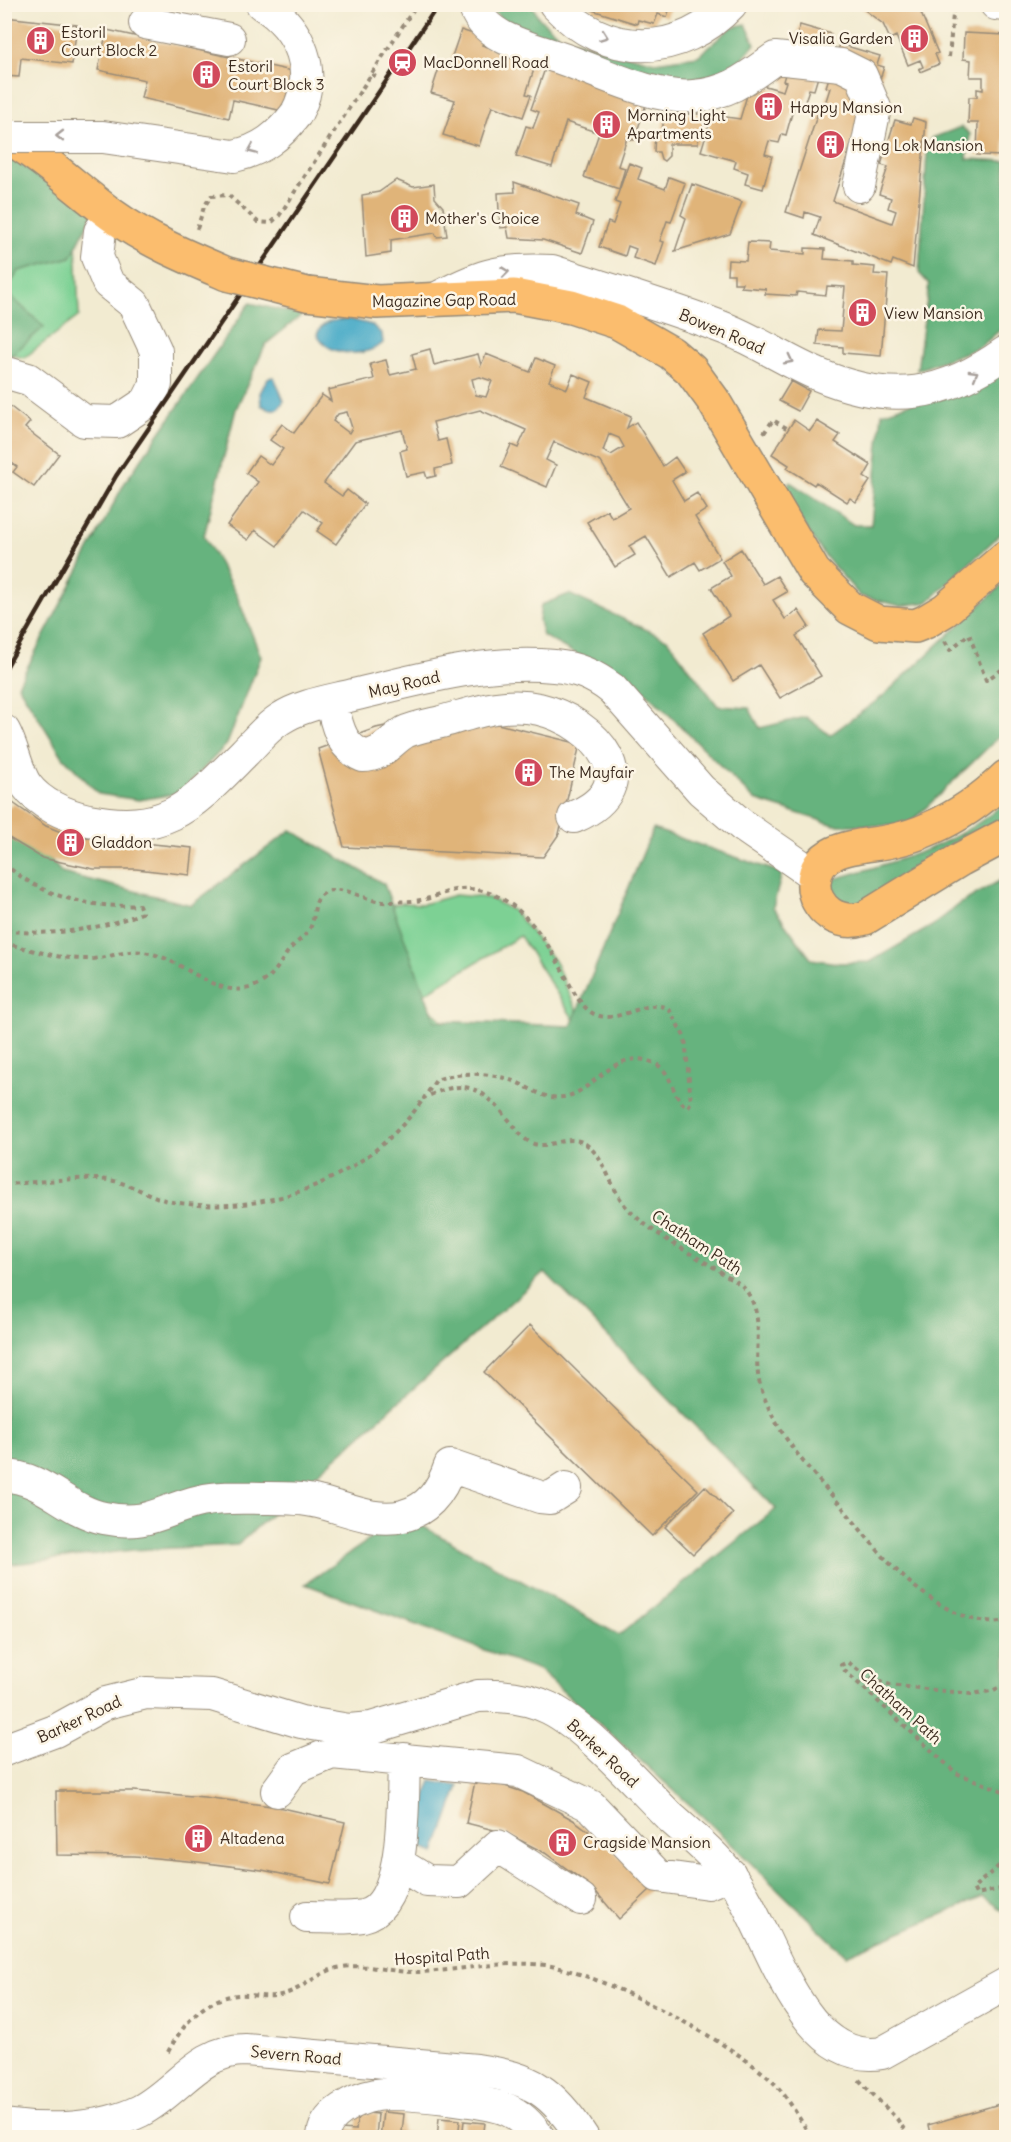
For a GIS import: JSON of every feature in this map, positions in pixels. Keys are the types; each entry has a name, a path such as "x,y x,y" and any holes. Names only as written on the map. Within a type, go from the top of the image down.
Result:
{"main road":[{"name":"Magazine Gap Road","path":"4,136 46,161 112,215 157,244 227,274 307,294 377,302 514,296 571,307 616,322 671,353 691,370 713,400 813,572 850,608 879,623 915,626 934,618 1006,557"},
{"path":"1006,777 982,799 947,820 911,836 841,850 820,864 814,875 813,888 822,907 837,918 856,921 876,913 961,859 1006,835"}],"street":[{"path":"4,136 103,137 234,156 246,153 270,141 283,131 296,114 306,92 305,61 286,24 262,4"},
{"path":"474,4 476,13 487,26 512,41 653,91 682,96 705,94 738,86 774,58 841,65 861,75 875,108 859,186"},
{"path":"555,4 588,30 618,42 647,46 670,43 697,33 731,4"},
{"path":"996,4 1006,5"},
{"path":"146,23 191,18 229,39"},
{"path":"4,372 28,379 84,421 117,422 147,402 156,384 156,351 138,310 108,283 96,256 100,231 112,215"},
{"name":"Bowen Road","path":"432,301 471,280 496,273 523,270 552,272 722,327 819,375 870,390 891,393 929,391 955,384 975,374 1006,352"},
{"name":"May Road","path":"4,731 16,754 26,785 44,802 80,818 112,824 138,825 163,820 187,804 207,789 282,717 331,701 458,672 533,664 585,672 598,678 623,700 682,770 720,808 814,875"},
{"path":"331,701 342,739 347,747 363,756 379,753 412,729 497,708 515,706 539,709 566,720 578,726 599,746 607,757 613,774 610,789 602,800 574,817"},
{"path":"4,1476 35,1483 87,1514 136,1522 154,1519 192,1503 230,1498 310,1500 370,1516 398,1517 415,1512 432,1500 443,1485 450,1466 540,1497 550,1498 566,1488"},
{"name":"Barker Road","path":"4,1749 55,1731 106,1703 146,1693 212,1695 301,1722 349,1730 371,1728 471,1697 496,1695 516,1698 549,1708 574,1724 730,1874 800,2006 821,2032 834,2041 856,2052 869,2055 882,2053 1006,1984"},
{"path":"277,1791 293,1770 332,1753 518,1771 591,1806 658,1875 708,1883 730,1874"},
{"path":"307,1917 365,1916 387,1899 399,1864 405,1759"},
{"path":"399,1864 427,1881 459,1882 498,1846 581,1899"},
{"name":"Severn Road","path":"4,2125 62,2127 127,2116 153,2102 208,2058 227,2052 245,2050 477,2070 515,2076 547,2094 583,2138"},
{"path":"323,2138 324,2127 329,2118 359,2100 383,2094 493,2105 520,2118 539,2138"}],"path":[{"path":"949,57 954,4"},
{"path":"372,74 377,78"},
{"path":"762,436 773,420 788,429"},
{"path":"940,632 950,650 969,634 986,680 1006,667"},
{"path":"4,863 20,876 51,893 97,905 140,906 142,913 121,921 72,932 36,933 4,930"},
{"name":"Chatham Path","path":"4,943 82,959 122,952 146,952 166,958 227,990 241,991 263,982 274,974 290,950 310,929 315,903 327,891 339,890 375,902 389,902 422,900 452,891 472,889 503,897 521,913 553,955 580,1000 594,1013 615,1016 654,1005 666,1007 673,1012 685,1038 691,1102 688,1107 681,1102 666,1071 656,1063 643,1059 608,1069 567,1097 547,1097 502,1077 480,1073 435,1080 424,1098 389,1140 350,1169 309,1188 264,1200 221,1205 187,1204 161,1199 107,1180 4,1184"},
{"name":"Chatham Path","path":"424,1098 454,1086 469,1087 484,1093 495,1102 528,1141 540,1144 576,1140 589,1146 617,1195 636,1217 744,1288 759,1324 755,1356 758,1379 780,1429 879,1551 913,1585 935,1601 983,1622 1006,1622"},
{"name":"Chatham Path","path":"1006,1684 981,1693 949,1692 884,1684 867,1677 848,1662 841,1665 844,1671 956,1773 1006,1792"},
{"path":"1006,1860 974,1888 976,1894 1006,1888"},
{"name":"Hospital Path","path":"165,2058 188,2021 217,2000 237,1995 268,1997 283,1994 337,1968 409,1972 510,1964 547,1965 584,1976 638,2000 703,2034 751,2063 778,2087 812,2138"},
{"path":"834,2041 861,2084 897,2119 910,2138"}],"green space":[{"path":"488,4 532,5 539,18 562,38 655,62 698,56 732,27 746,24 755,44 729,75 679,85 513,33"},
{"path":"961,127 970,134 967,159 1006,161 1006,325 980,347 917,370 929,284 919,273 927,153 932,138"},
{"path":"9,157 94,212 71,257 19,271 5,291 44,327 5,359 4,161"},
{"path":"5,180 75,215 79,316 24,358 5,353"},
{"path":"250,303 302,315 266,344 236,409 204,536 237,596 261,657 227,744 180,793 139,800 99,794 63,757 18,685 124,484"},
{"path":"1006,365 1006,529 928,602 901,606 860,596 825,556 783,495 790,482 854,525 871,525 882,413 990,376"},
{"path":"1006,581 1006,730 907,826 835,825 755,800 647,693 543,636 539,621 541,605 569,594 667,639 718,706 749,708 760,728 806,717 830,735 883,696"},
{"path":"1006,801 1006,825 840,919 827,881 922,852 966,830 987,817"},
{"path":"4,806 62,873 191,905 291,830 384,884 435,1021 571,1026 653,829 782,873 773,907 811,959 837,963 870,962 932,926 961,903 1006,877 1006,1913 983,1897 846,1955 699,1813 539,1670 305,1584 404,1516 619,1635 776,1509 545,1272 237,1545 133,1550 5,1565"},
{"path":"455,895 489,898 514,911 555,962 580,1017 578,1026 520,936 420,996 456,1038 415,1024 390,905 423,904"}],"water":[{"path":"349,319 372,325 382,334 383,343 367,351 347,353 337,351 322,342 317,334 326,323"},
{"path":"274,377 284,401 278,409 268,409 261,405 260,393 268,378"},
{"path":"431,1781 459,1786 435,1853 408,1843"}],"building":[{"path":"594,4 671,4 667,17 658,14 654,24 638,20 637,24 592,10"},
{"name":"Visalia Garden","path":"862,4 917,4 938,53 935,54 939,64 920,72 919,69 923,67 920,60 908,65 896,36 890,39 883,24 862,8"},
{"name":"Estoril Court Block 2","path":"4,17 77,25 72,64 21,58 19,77 4,76"},
{"name":"Happy Mansion","path":"800,25 831,34 814,90 809,89 803,108 794,106 786,135 782,134 779,143 769,141 765,154 772,156 763,189 745,184 748,173 734,168 736,161 701,151 712,115 740,119 751,82 783,91 786,82 783,81"},
{"name":"Estoril Court Block 3","path":"107,30 292,71 283,111 233,100 229,118 141,98 145,80 98,70"},
{"path":"461,30 485,38 482,45 536,63 526,94 531,95 523,117 492,106 479,146 443,135 455,100 431,93 440,65 448,68"},
{"path":"964,33 1006,35 1006,79 1004,79 1003,91 1006,91 1006,125 1003,156 977,155 978,123 968,123 969,97 977,97 977,89 983,90 983,77 970,77 971,60 963,59"},
{"name":"Hong Lok Mansion","path":"840,44 880,56 877,65 884,67 876,92 869,89 833,201 892,223 896,211 888,208 891,198 879,194 888,167 881,165 895,120 911,124 913,118 926,122 913,268 893,260 891,265 814,235 820,217 805,212 804,218 786,212 821,103 825,104 830,88 826,87"},
{"name":"Morning Light Apartments","path":"547,63 649,96 634,140 627,138 618,166 625,168 619,189 584,177 599,133 566,122 552,167 516,156 526,126 533,128 539,112 531,109"},
{"path":"665,109 673,109 675,114 704,114 703,132 699,131 698,144 669,144 669,156 664,161 659,152 654,152 655,132 662,132"},
{"path":"629,163 642,168 638,179 665,189 669,177 685,183 671,222 667,221 660,241 664,242 656,266 633,258 636,249 628,246 625,256 599,247 608,222 613,224 620,204 615,202"},
{"name":"Mother's Choice","path":"396,180 413,187 434,184 435,198 443,207 447,236 437,237 435,233 391,240 391,253 366,257 362,195 379,192"},
{"path":"514,182 579,205 576,215 593,222 582,253 543,240 509,238 507,227 500,228 498,193 515,192"},
{"path":"692,184 742,202 730,234 675,251 686,218 681,215"},
{"name":"View Mansion","path":"748,242 770,243 769,251 805,254 805,248 825,249 824,259 853,261 853,265 875,267 874,274 888,275 881,356 843,353 843,347 817,345 819,330 841,331 845,287 827,286 826,295 797,292 796,296 765,294 766,289 741,287 742,283 734,283 734,274 727,274 728,260 746,261"},
{"path":"430,349 434,365 478,354 481,365 486,354 530,372 536,358 555,366 549,381 567,389 573,374 592,382 586,397 631,416 627,428 636,422 663,466 675,457 685,472 672,480 684,501 697,493 707,509 695,517 720,558 700,570 695,562 671,577 646,536 629,546 635,555 615,567 587,522 607,510 612,518 629,508 601,462 554,442 546,460 556,465 547,487 501,467 511,445 518,448 526,430 480,410 433,422 438,441 446,439 452,465 435,469 436,476 427,478 425,472 406,476 400,451 407,449 402,430 355,441 324,483 342,496 347,490 365,504 336,544 317,531 323,523 304,510 277,546 255,530 248,540 227,525 258,482 246,473 258,456 271,465 283,449 270,440 282,424 294,433 322,395 331,401 328,390 374,379 370,364 386,360 390,375 416,369 412,354","holes":["480,377 492,381 486,397 476,395 472,379","347,412 352,428 349,433 333,421 338,414","609,434 619,438 624,447 611,455 603,451"]},
{"path":"791,381 809,391 798,411 779,401"},
{"path":"7,404 30,422 25,428 59,454 34,487 13,472 17,467 4,457"},
{"path":"794,420 810,431 817,421 840,435 835,442 871,465 864,477 870,481 856,502 850,498 847,502 816,482 814,485 787,468 789,465 772,454"},
{"path":"741,549 763,584 777,576 787,592 773,600 785,619 798,610 809,627 796,636 821,676 780,698 759,665 733,681 703,633 729,616 711,588 731,576 722,561"},
{"path":"448,712 580,744 559,834 543,857 344,847 318,749 376,728"},
{"name":"Gladdon","path":"13,803 46,826 71,836 193,848 190,875 136,869 94,869 42,858 4,835 4,813"},
{"path":"530,1325 698,1490 652,1536 484,1372"},
{"path":"705,1486 733,1514 693,1554 665,1527"},
{"name":"Cragside Mansion","path":"476,1777 523,1792 575,1821 613,1850 650,1890 619,1919 592,1887 545,1853 506,1833 466,1823"},
{"name":"Altadena","path":"56,1791 134,1791 204,1797 278,1807 345,1822 330,1884 262,1870 198,1862 135,1856 57,1855"},
{"path":"1006,2102 1006,2138 931,2138 928,2125"},
{"path":"358,2112 378,2114 376,2138 340,2138 340,2129 356,2130"},
{"path":"383,2112 404,2114 402,2132 417,2134 416,2138 380,2138"},
{"path":"439,2118 460,2120 458,2138 437,2138"},
{"path":"464,2121 485,2123 483,2138 462,2138"}],"railway":[{"path":"4,671 116,476 439,4"}],"place":[{"name":"Visalia Garden","path":"914,38"},
{"name":"Estoril Court Block 2","path":"40,41"},
{"name":"MacDonnell Road","path":"402,62"},
{"name":"Estoril Court Block 3","path":"207,75"},
{"name":"Happy Mansion","path":"769,107"},
{"name":"Morning Light Apartments","path":"606,124"},
{"name":"Hong Lok Mansion","path":"830,145"},
{"name":"Mother's Choice","path":"404,218"},
{"name":"View Mansion","path":"863,313"},
{"name":"The Mayfair","path":"528,772"},
{"name":"Gladdon","path":"70,842"},
{"name":"Altadena","path":"199,1838"},
{"name":"Cragside Mansion","path":"562,1842"}]}
